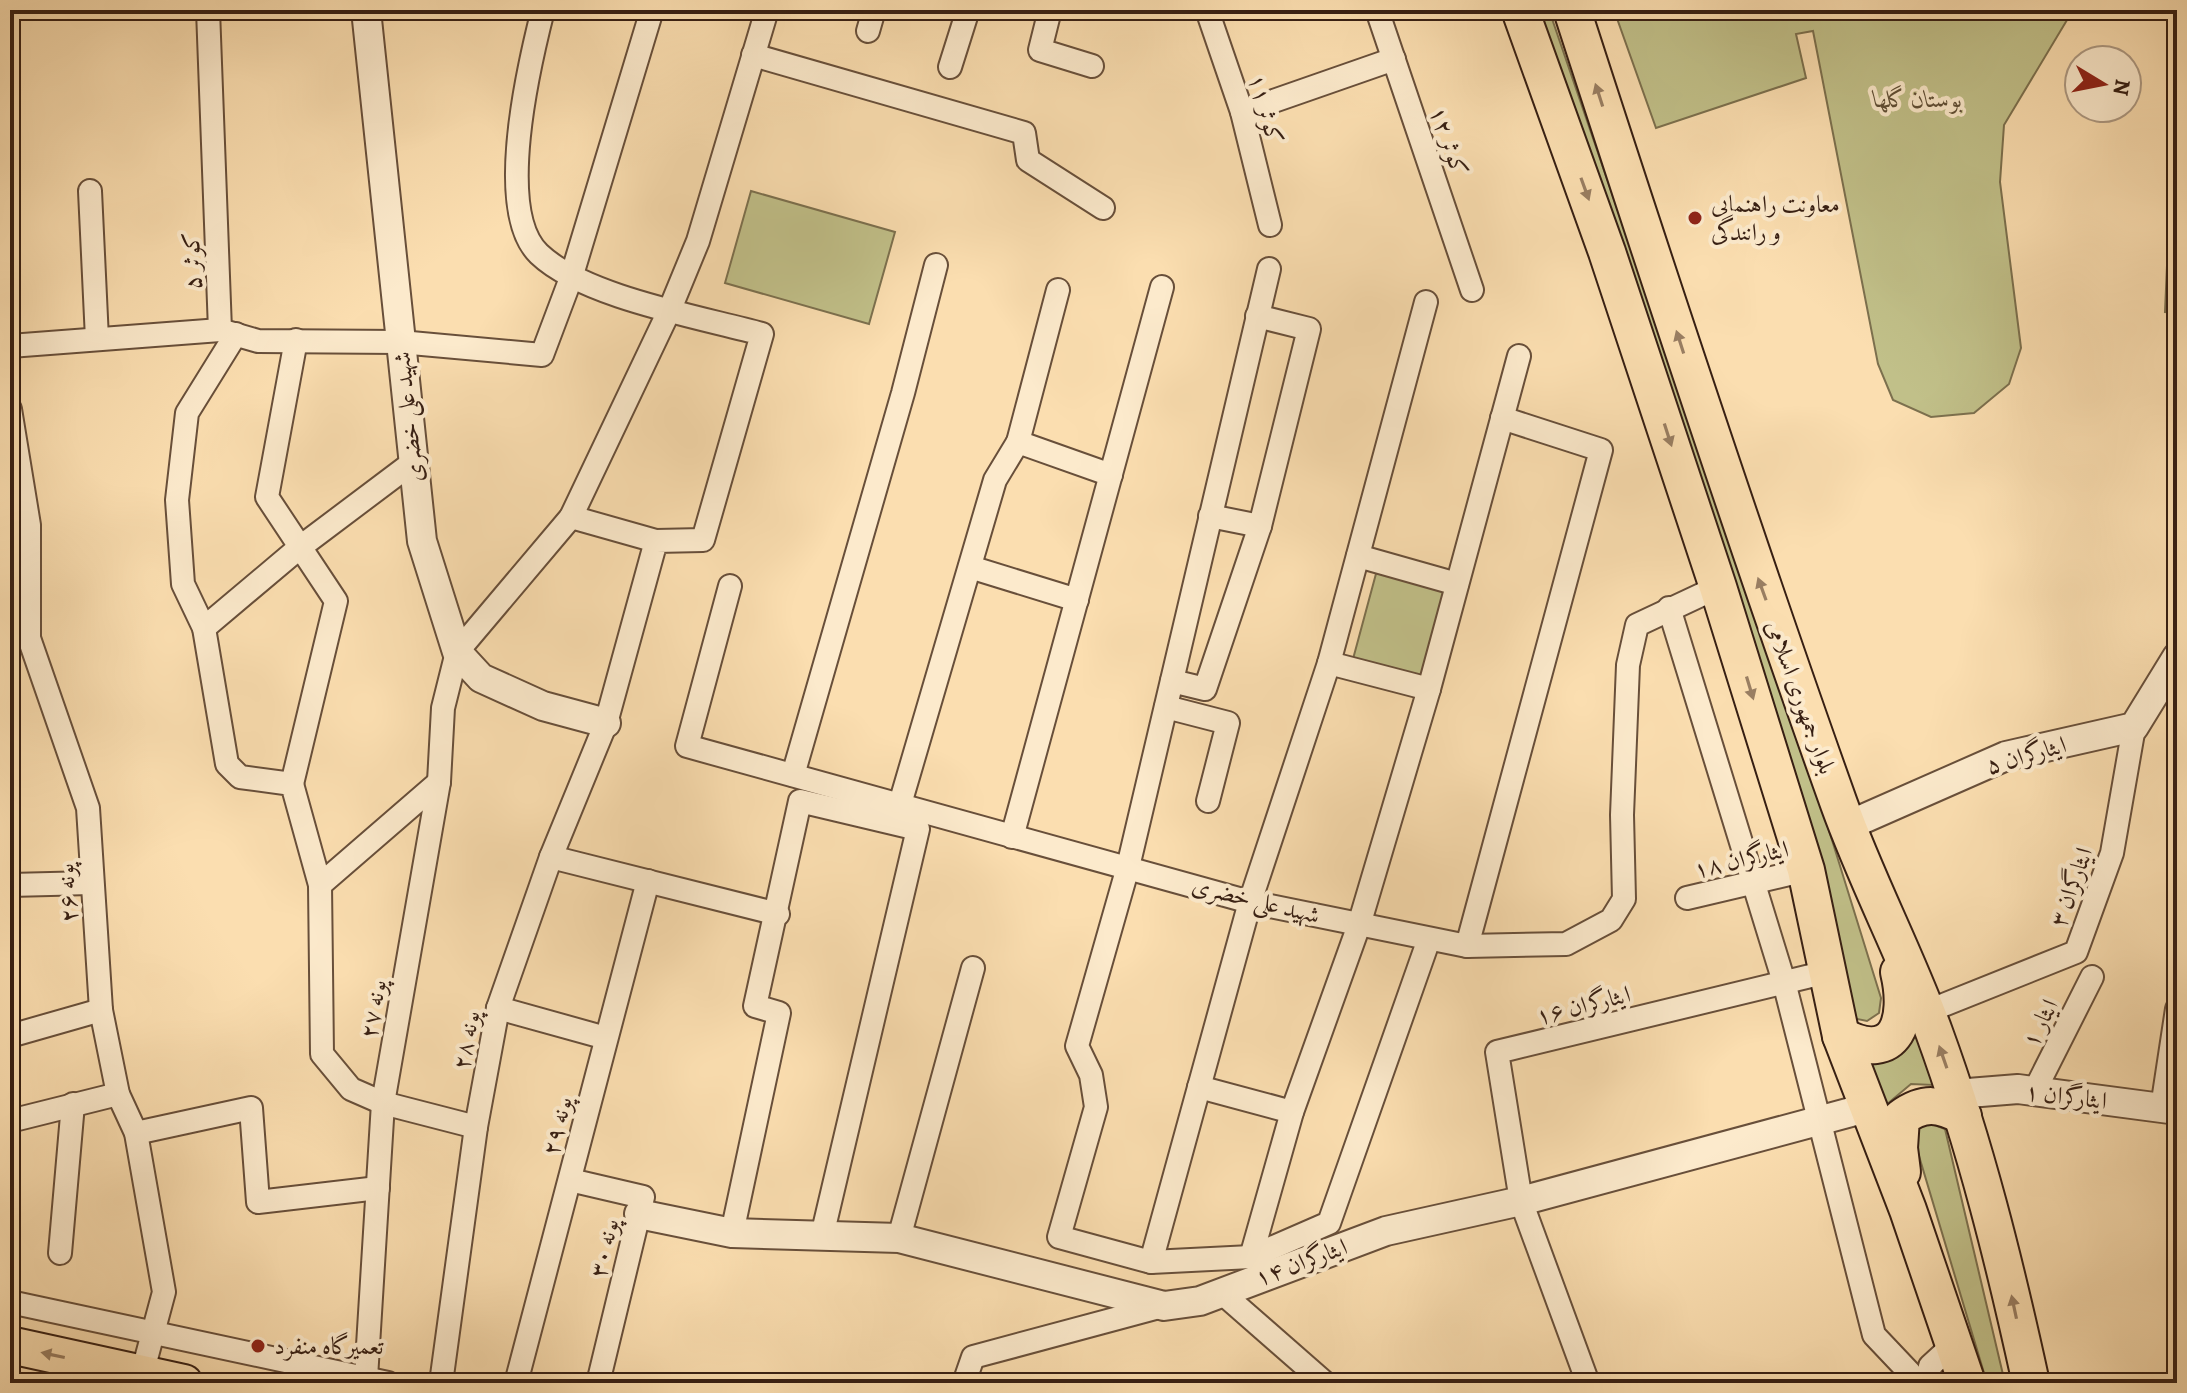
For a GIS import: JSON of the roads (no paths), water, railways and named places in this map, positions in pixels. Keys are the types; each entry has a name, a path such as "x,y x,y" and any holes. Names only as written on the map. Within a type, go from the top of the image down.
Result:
{"main road":[{"name":"بلوار جمهوری اسلامی","path":"1520,10 1607,252 1718,587 1806,870 1841,1036 1866,1108 1908,1210 1967,1383"},
{"name":"بلوار جمهوری اسلامی","path":"1572,10 1755,569 1847,826 1926,1012 1959,1105 2003,1255 2031,1383"},
{"path":"1841,1036 1857,1044 1877,1047 1891,1039 1904,1017 1905,995 1887,924"},
{"path":"1908,1210 1899,1148 1901,1118 1915,1108 1930,1104 1959,1105"},
{"path":"10,1345 184,1383"}],"street":[{"name":"کوثر ۵","path":"208,10 228,332"},
{"name":"شهید علی خضری","path":"366,10 422,541 457,652 481,678 543,706 606,723"},
{"path":"543,10 529,65 518,147 516,206 536,252 571,278 762,334 703,540 656,541 571,517"},
{"path":"10,346 228,332 258,341 400,342 542,355 571,278 652,10"},
{"path":"457,652 571,517 670,309 698,241 767,10"},
{"path":"950,67 968,10"},
{"path":"1050,10 1040,50 1092,66"},
{"name":"کوثر ۱۱","path":"1207,10 1242,112 1270,225"},
{"name":"کوثر ۱۲","path":"1377,10 1472,290"},
{"path":"753,55 1024,133 1028,160 1103,208"},
{"path":"1242,112 1394,59"},
{"path":"90,191 97,339"},
{"path":"793,775 903,393 936,265"},
{"path":"1269,269 1128,867 1077,1046 1091,1075 1096,1107 1059,1237 1151,1262 1251,1257 1329,1223 1429,939"},
{"path":"1012,837 1162,287"},
{"path":"900,804 995,480 1018,442 1058,290"},
{"path":"1151,1262 1250,902 1329,663 1426,302"},
{"path":"1172,681 1205,689 1260,526 1309,329 1257,316"},
{"path":"228,332 187,413 177,500 183,584 204,628 227,764 240,777 292,784"},
{"path":"296,340 267,497 336,601 292,784 320,885 322,1054 351,1089 383,1103 476,1127"},
{"path":"1251,1257 1292,1112 1359,925 1429,689 1519,356"},
{"name":"پونه ۲۶","path":"10,409 29,525 29,638 88,808 101,1010 118,1094 136,1133 164,1292 142,1374"},
{"path":"1467,946 1601,450 1502,418"},
{"path":"1018,442 1111,475"},
{"path":"204,628 299,548 412,463"},
{"path":"1210,516 1260,526"},
{"name":"پونه ۲۸","path":"441,1383 476,1127 498,1008 551,857 606,723 656,541"},
{"path":"1358,556 1457,584"},
{"path":"970,567 1077,600"},
{"name":"شهید علی خضری","path":"730,586 687,746 1250,902 1467,946 1566,944 1611,920 1624,899 1628,665 1637,625 1718,587"},
{"path":"1669,608 1784,982 1874,1335 1910,1373 1913,1383"},
{"name":"پونه ۲۷","path":"377,1380 378,1188 383,1103 439,782 443,708 457,652"},
{"path":"1329,663 1429,689"},
{"path":"2134,727 2173,673"},
{"path":"1166,707 1228,723 1208,801"},
{"name":"ایثارگران ۵","path":"1847,826 2006,756 2134,727"},
{"name":"ایثارگران ۳","path":"1926,1012 2076,952 2112,853 2134,727"},
{"path":"320,885 439,782"},
{"path":"732,1233 779,1013 755,1006 778,914 800,801 918,829 822,1236"},
{"path":"551,857 778,914"},
{"name":"ایثارگران ۱۸","path":"1687,898 1806,870"},
{"name":"پونه ۲۹","path":"516,1383 648,881"},
{"path":"10,885 91,883"},
{"path":"899,1238 973,968"},
{"name":"ایثارگران ۱۶","path":"1521,1201 1497,1052 1827,972"},
{"name":"ایثار ۱","path":"2034,1092 2092,977"},
{"path":"498,1008 606,1038"},
{"path":"10,1036 101,1010"},
{"path":"2169,1109 2177,1011"},
{"path":"1199,1087 1292,1112"},
{"name":"ایثارگران ۱","path":"1959,1105 2034,1092 2169,1109"},
{"path":"10,1121 118,1094"},
{"path":"60,1253 73,1104"},
{"path":"136,1133 251,1108 258,1202 378,1188"},
{"name":"ایثارگران ۱۴","path":"639,1214 732,1233 899,1238 1164,1306 1200,1301 1386,1231 1521,1201 1866,1108"},
{"name":"پونه ۳۰","path":"570,1180 643,1197 598,1383"},
{"path":"1521,1201 1588,1383"},
{"path":"1221,1292 1325,1383"},
{"path":"10,1302 377,1380"},
{"path":"964,1383 973,1357 1164,1306"},
{"path":"1928,1383 1930,1366 1954,1344"}],"waterway":[{"path":"755,1383 793,1375 926,1375"},
{"path":"986,1380 998,1383"}],"place":[{"name":"معاونت راهنمایی و رانندگی","path":"1695,218"},
{"name":"تعمیرگاه منفرد","path":"258,1346"}],"park label":[{"name":"بوستان گلها","path":"1918,99"}]}
